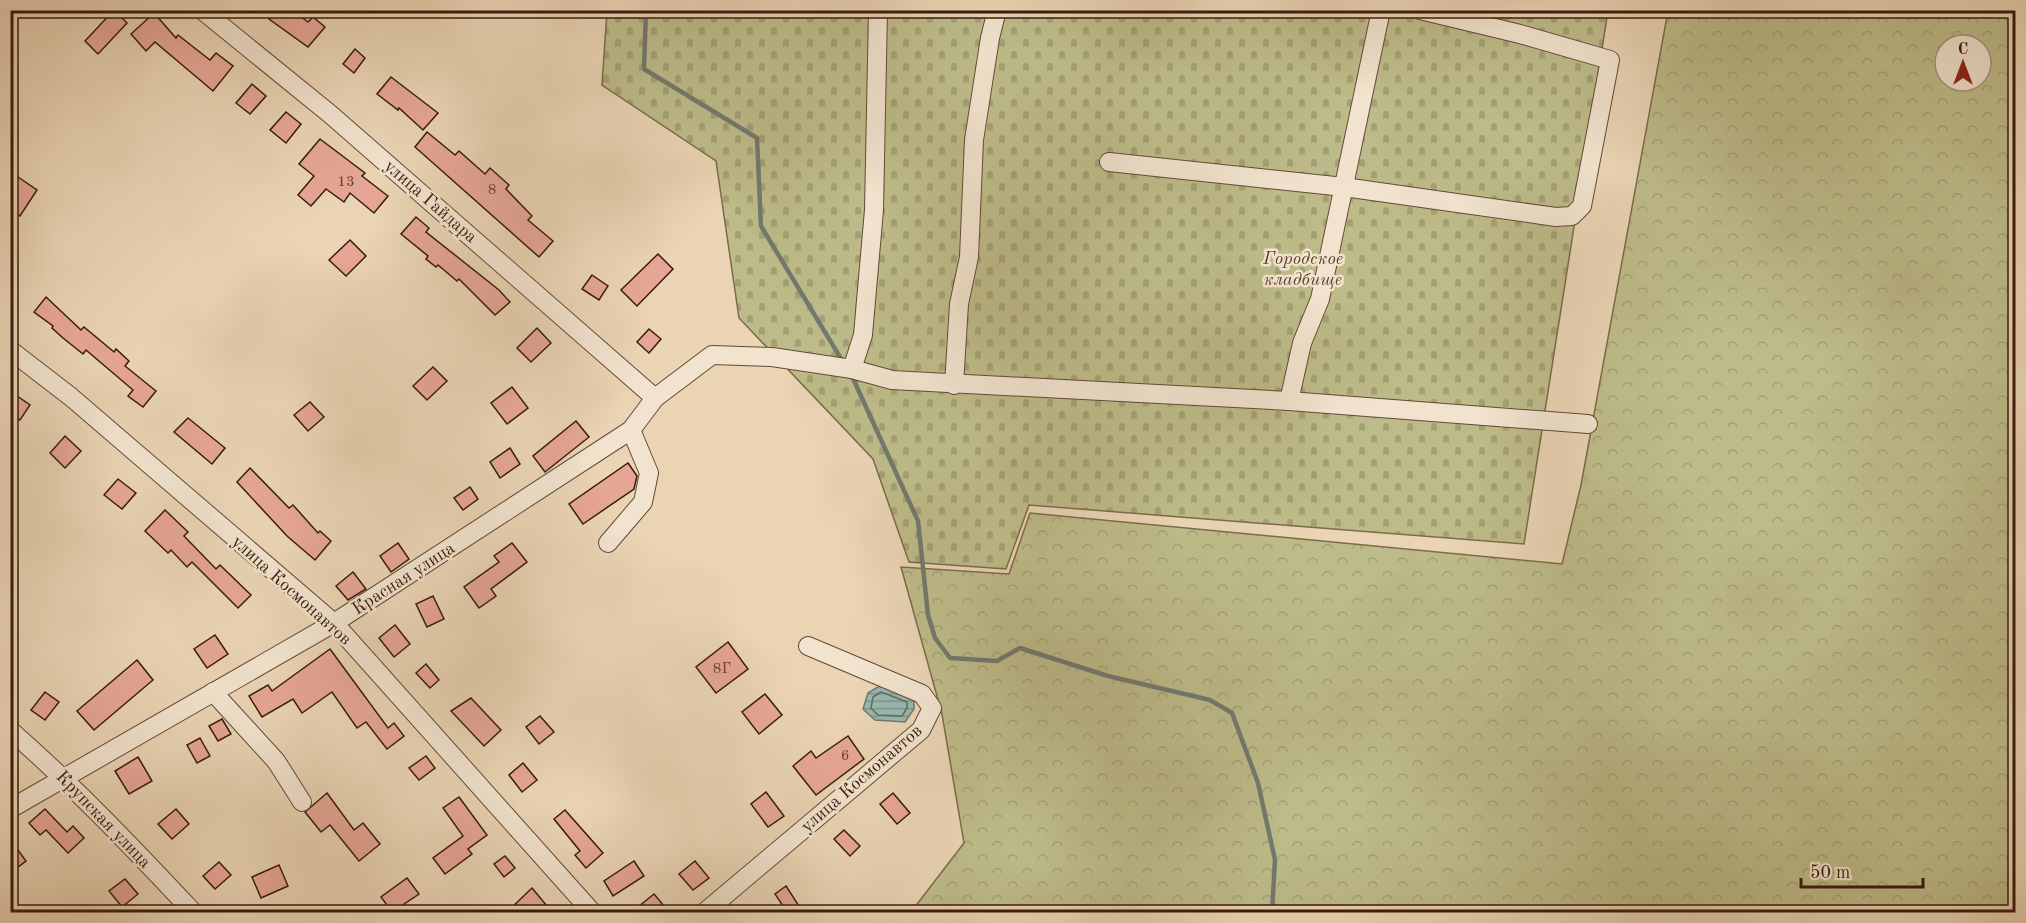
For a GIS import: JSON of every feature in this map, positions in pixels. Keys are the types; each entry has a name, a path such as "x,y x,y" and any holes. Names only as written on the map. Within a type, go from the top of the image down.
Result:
{"street":[{"name":"улица Гайдара","path":"201,10 330,114 655,398"},
{"path":"852,369 863,335 873,210 878,10"},
{"path":"954,385 959,304 969,257 974,140 990,38 997,10"},
{"path":"1288,401 1302,343 1320,299 1381,10"},
{"path":"1109,162 1344,187 1556,217 1572,216 1582,206 1610,60 1521,34 1420,10"},
{"name":"улица Космонавтов","path":"10,350 71,398 334,623 592,912"},
{"name":"Красная улица","path":"10,809 334,623 631,430 655,398 712,355 772,357 852,369 892,380 954,385 1288,401 1588,424"},
{"path":"608,543 643,502 649,473 631,430"},
{"name":"улица Космонавтов","path":"705,912 921,730 932,708 922,694 808,646"},
{"path":"213,692 276,761 302,802"},
{"name":"Крупская улица","path":"10,729 63,777 193,912"}],"green space":[{"name":"Городское кладбище","path":"607,11 1608,11 1524,544 1029,505 1006,569 909,562 873,459 739,318 716,161 602,85"},
{"path":"1668,11 2015,11 2015,912 911,912 964,843 942,714 901,567 1009,574 1030,513 1562,564 1581,485"}],"water":[{"path":"881,685 914,698 914,709 905,722 875,720 863,709 868,693"}],"building":[{"path":"114,10 127,23 98,54 85,41"},
{"path":"275,10 292,10 308,22 313,17 325,27 308,47 269,19"},
{"path":"154,13 176,38 178,35 210,60 216,53 233,66 213,91 155,42 146,51 131,34"},
{"path":"355,49 365,58 354,73 343,64"},
{"path":"391,77 438,113 423,130 399,108 398,110 377,94"},
{"path":"252,84 266,96 250,114 236,103"},
{"path":"286,112 301,124 286,143 270,130"},
{"path":"427,132 455,155 459,151 485,174 490,168 509,185 506,189 532,216 528,220 553,241 539,257 415,147"},
{"path":"320,139 365,173 362,176 388,196 374,213 350,193 344,202 326,189 311,206 298,195 314,176 299,164"},
{"path":"18,177 37,190 20,216 10,210 10,188"},
{"path":"416,217 429,228 426,232 499,290 510,302 495,315 459,279 457,281 438,265 436,267 426,259 428,256 401,234"},
{"path":"350,240 366,256 346,276 329,260"},
{"path":"658,254 673,269 637,306 621,290"},
{"path":"592,275 608,286 599,300 582,289"},
{"path":"46,297 81,330 84,327 114,352 116,349 129,361 125,366 156,391 143,407 128,396 133,390 86,350 83,354 34,312"},
{"path":"537,328 551,343 531,362 517,348"},
{"path":"649,329 661,339 649,353 637,342"},
{"path":"433,367 447,381 427,400 413,386"},
{"path":"512,387 528,408 507,424 491,403"},
{"path":"10,391 30,405 20,420 10,413"},
{"path":"310,402 324,417 308,431 294,415"},
{"path":"188,418 225,448 212,464 174,432"},
{"path":"576,421 589,437 545,472 533,456"},
{"path":"65,436 81,451 65,468 50,453"},
{"path":"510,448 520,464 500,478 490,462"},
{"path":"628,463 637,476 634,489 583,524 569,504"},
{"path":"250,468 289,508 293,505 318,533 320,531 331,541 315,560 287,536 237,482"},
{"path":"118,479 136,493 122,509 104,495"},
{"path":"470,487 478,499 463,510 454,498"},
{"path":"165,510 188,532 184,536 216,569 220,565 251,595 238,608 192,562 187,567 171,550 168,553 145,531"},
{"path":"398,543 409,559 391,572 380,556"},
{"path":"512,543 527,562 491,589 496,596 479,608 464,587 499,562 494,556"},
{"path":"353,572 366,589 348,600 336,586"},
{"path":"433,596 444,619 427,627 416,604"},
{"path":"395,625 410,644 394,657 379,638"},
{"path":"215,635 228,654 207,668 194,649"},
{"path":"728,642 748,669 716,693 696,667"},
{"path":"330,649 388,728 394,723 404,736 387,749 366,722 357,728 332,692 302,713 293,699 262,717 249,696 268,685 272,691"},
{"path":"137,660 153,680 94,730 77,711"},
{"path":"426,664 439,680 430,688 416,673"},
{"path":"45,692 59,702 45,720 31,710"},
{"path":"765,694 782,715 759,734 742,712"},
{"path":"471,698 501,730 484,746 451,711"},
{"path":"540,716 554,732 539,744 526,727"},
{"path":"222,719 231,734 218,741 209,726"},
{"path":"848,736 864,759 816,795 793,766 811,751 816,758"},
{"path":"200,738 210,756 197,763 187,745"},
{"path":"426,756 435,768 419,780 409,768"},
{"path":"138,757 152,781 129,794 115,771"},
{"path":"523,763 537,780 522,792 509,775"},
{"path":"766,792 784,816 768,827 751,804"},
{"path":"327,793 354,830 363,823 380,844 359,861 330,825 321,832 305,812"},
{"path":"893,793 910,813 897,824 880,804"},
{"path":"459,797 487,835 468,849 472,854 445,874 433,858 463,836 443,808"},
{"path":"45,809 67,832 73,826 84,838 68,853 46,830 40,835 29,823"},
{"path":"176,809 189,824 172,839 158,824"},
{"path":"565,810 603,853 586,868 575,855 580,851 554,819"},
{"path":"844,830 860,846 850,856 834,839"},
{"path":"10,839 26,861 10,873"},
{"path":"505,856 515,868 504,877 494,864"},
{"path":"634,861 644,876 613,896 604,881"},
{"path":"695,861 709,878 693,890 679,874"},
{"path":"219,862 231,875 215,889 203,876"},
{"path":"279,865 288,886 261,898 252,877"},
{"path":"407,878 419,894 392,912 381,897"},
{"path":"125,879 138,894 122,907 109,891"},
{"path":"786,886 799,906 791,912 787,912 775,894"},
{"path":"532,888 552,912 507,912"},
{"path":"654,894 669,912 632,912"}],"waterway":[{"path":"646,10 644,69 757,138 761,226 843,362"},
{"path":"851,374 918,521 928,615 935,638 950,658 997,661 1020,648 1108,676 1210,700 1232,713 1258,783 1275,860 1272,912"}]}
